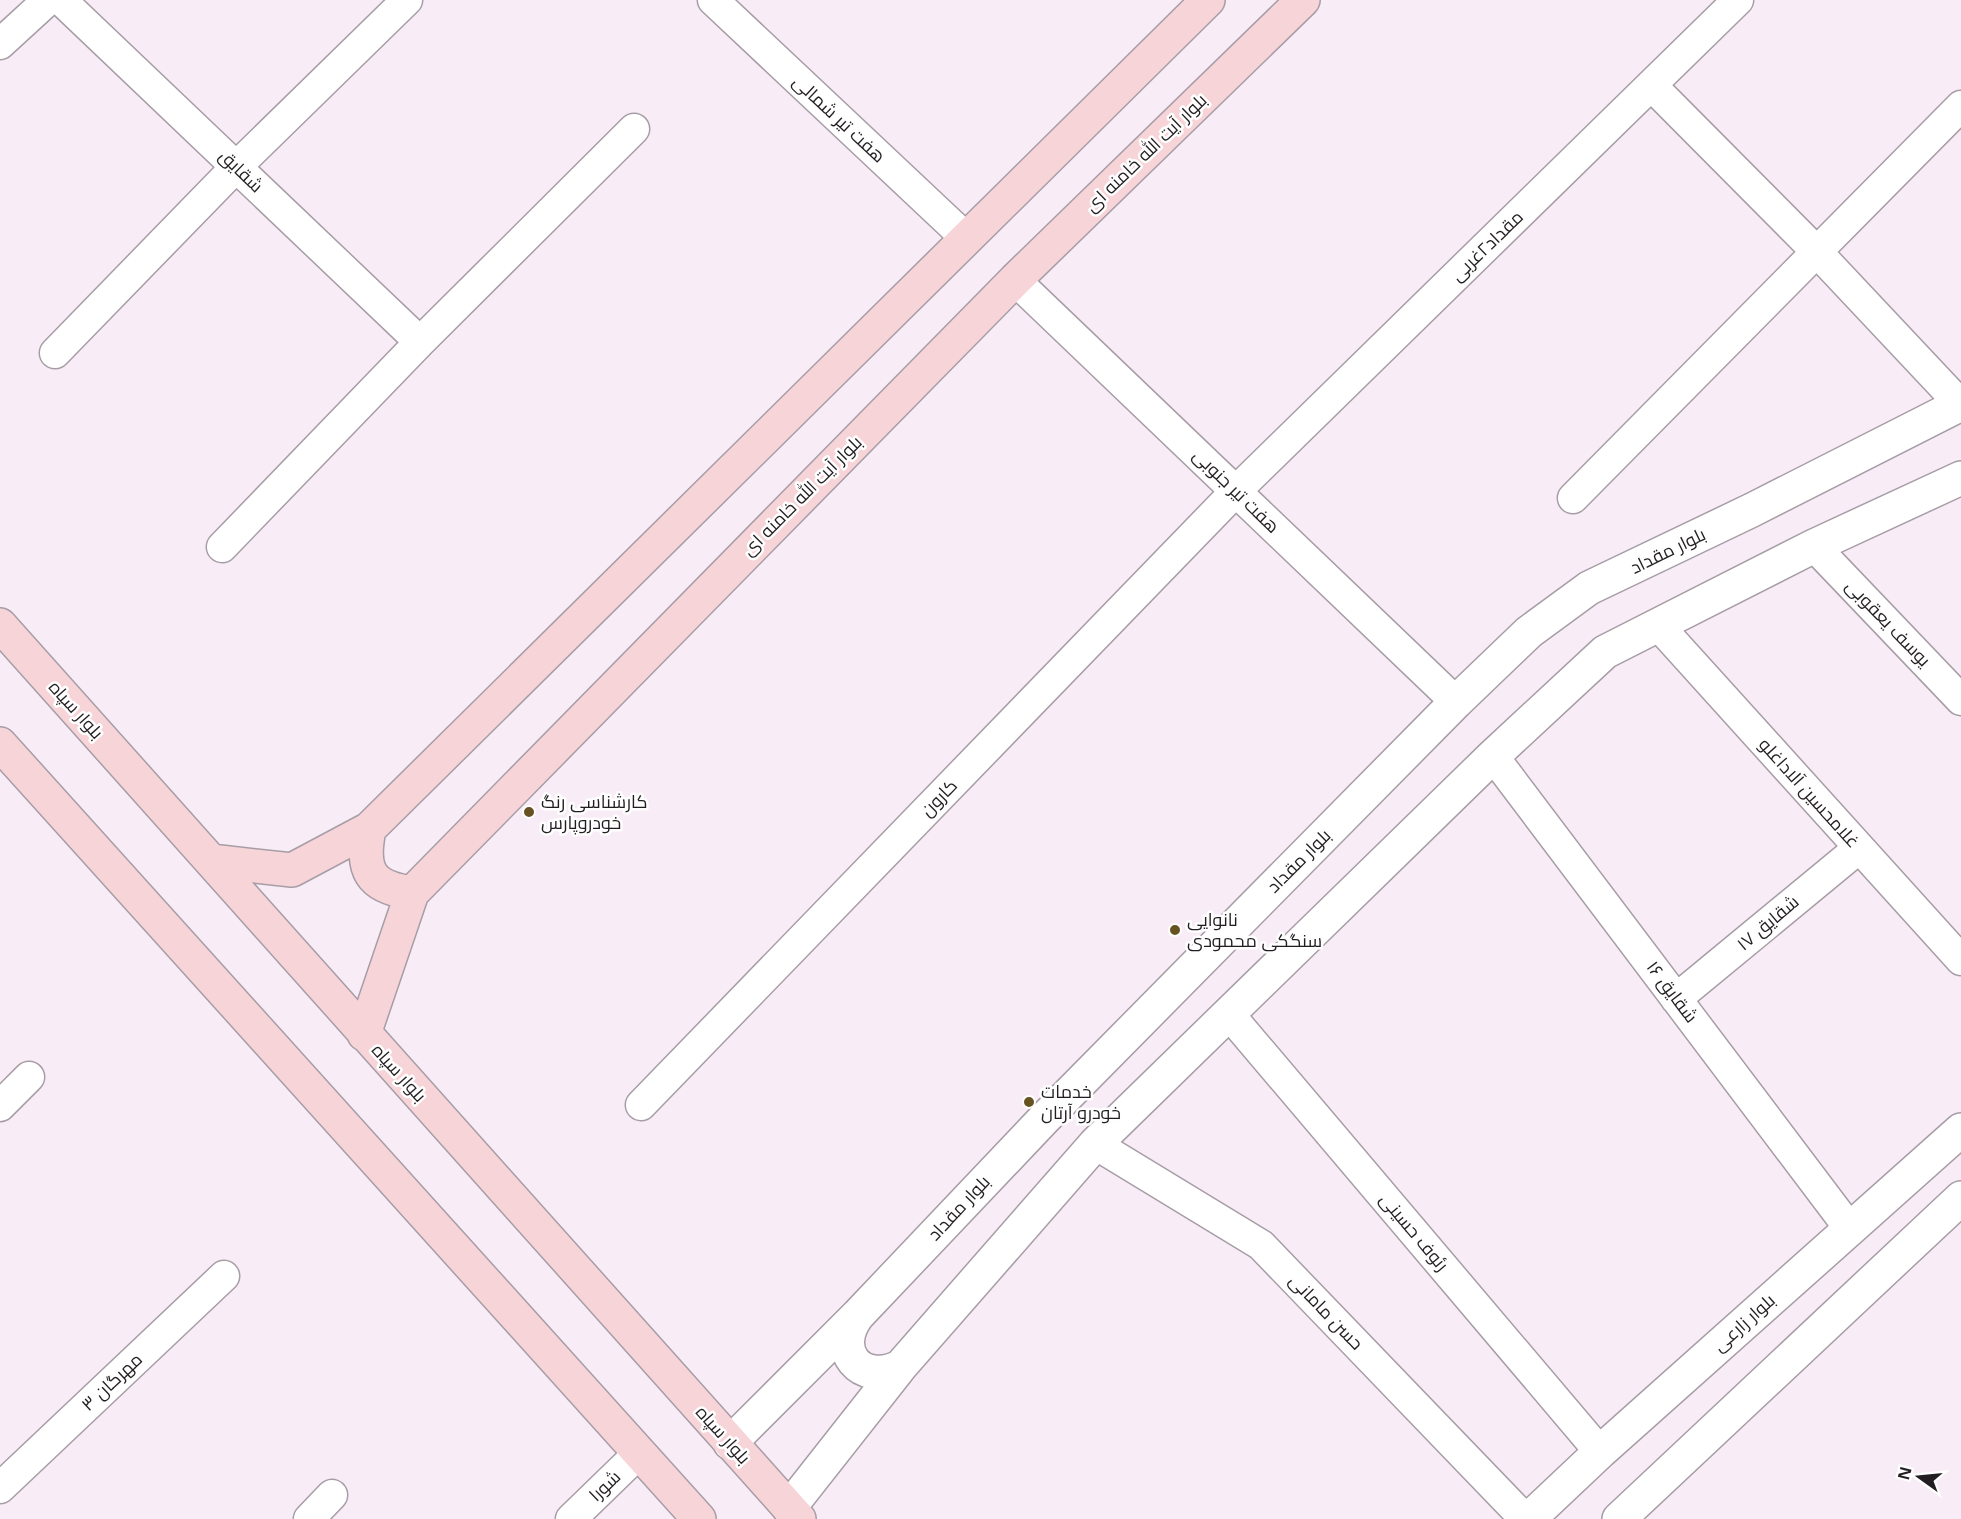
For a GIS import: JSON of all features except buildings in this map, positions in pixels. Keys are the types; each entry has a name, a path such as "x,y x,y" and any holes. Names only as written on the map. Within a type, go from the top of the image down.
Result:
{"main road":[{"path":"211,861 292,870 369,829 1208,0"},
{"name":"بلوار آیت الله خامنه ای","path":"364,1034 412,893 1015,280 1303,0"},
{"name":"بلوار سپاه","path":"0,625 794,1514"},
{"path":"0,744 699,1519"},
{"path":"369,829 364,855 373,877 389,890 412,893"}],"street":[{"path":"0,44 48,0"},
{"name":"شقایق","path":"61,0 420,342"},
{"path":"55,353 236,167 407,0"},
{"name":"هفت تیر شمالی","path":"713,0 966,238"},
{"name":"مقداد۲غربی","path":"1236,491 1738,0"},
{"path":"1651,85 1817,252 1960,404"},
{"path":"1574,498 1961,106"},
{"path":"222,547 420,342 634,129"},
{"name":"هفت تیر جنوبی","path":"1015,280 1456,702"},
{"name":"بلوار مقداد","path":"730,1443 858,1315 1044,1119 1456,702 1529,632 1589,588 1752,510 1960,404"},
{"path":"794,1514 900,1367 1095,1144 1493,756 1605,652 1814,546 1961,478"},
{"name":"کارون","path":"641,1105 1236,491"},
{"name":"یوسف یعقوبی","path":"1814,546 1961,700"},
{"name":"غلامحسین آلاداغلو","path":"1658,625 1961,960"},
{"name":"شقایق ۱۶","path":"1493,756 1850,1229"},
{"name":"شقایق ۱۷","path":"1676,999 1859,848"},
{"name":"رئوف حسینی","path":"1228,1013 1600,1452"},
{"path":"0,1106 29,1077"},
{"name":"بلوار زارعی","path":"1527,1519 1961,1130"},
{"name":"حسن مامانی","path":"1095,1144 1261,1245 1527,1519"},
{"path":"1619,1519 1961,1198"},
{"name":"مهرگان ۳","path":"0,1488 224,1276"},
{"path":"858,1315 849,1327 847,1341 850,1355 859,1367 879,1373 886,1373 900,1367"},
{"name":"شورا","path":"571,1519 639,1453"},
{"path":"309,1519 332,1495"}],"place":[{"name":"کارشناسی رنگ خودروپارس","path":"529,812"},
{"name":"نانوایی سنگکی محمودی","path":"1175,930"},
{"name":"خدمات خودرو آرتان","path":"1029,1102"}]}
